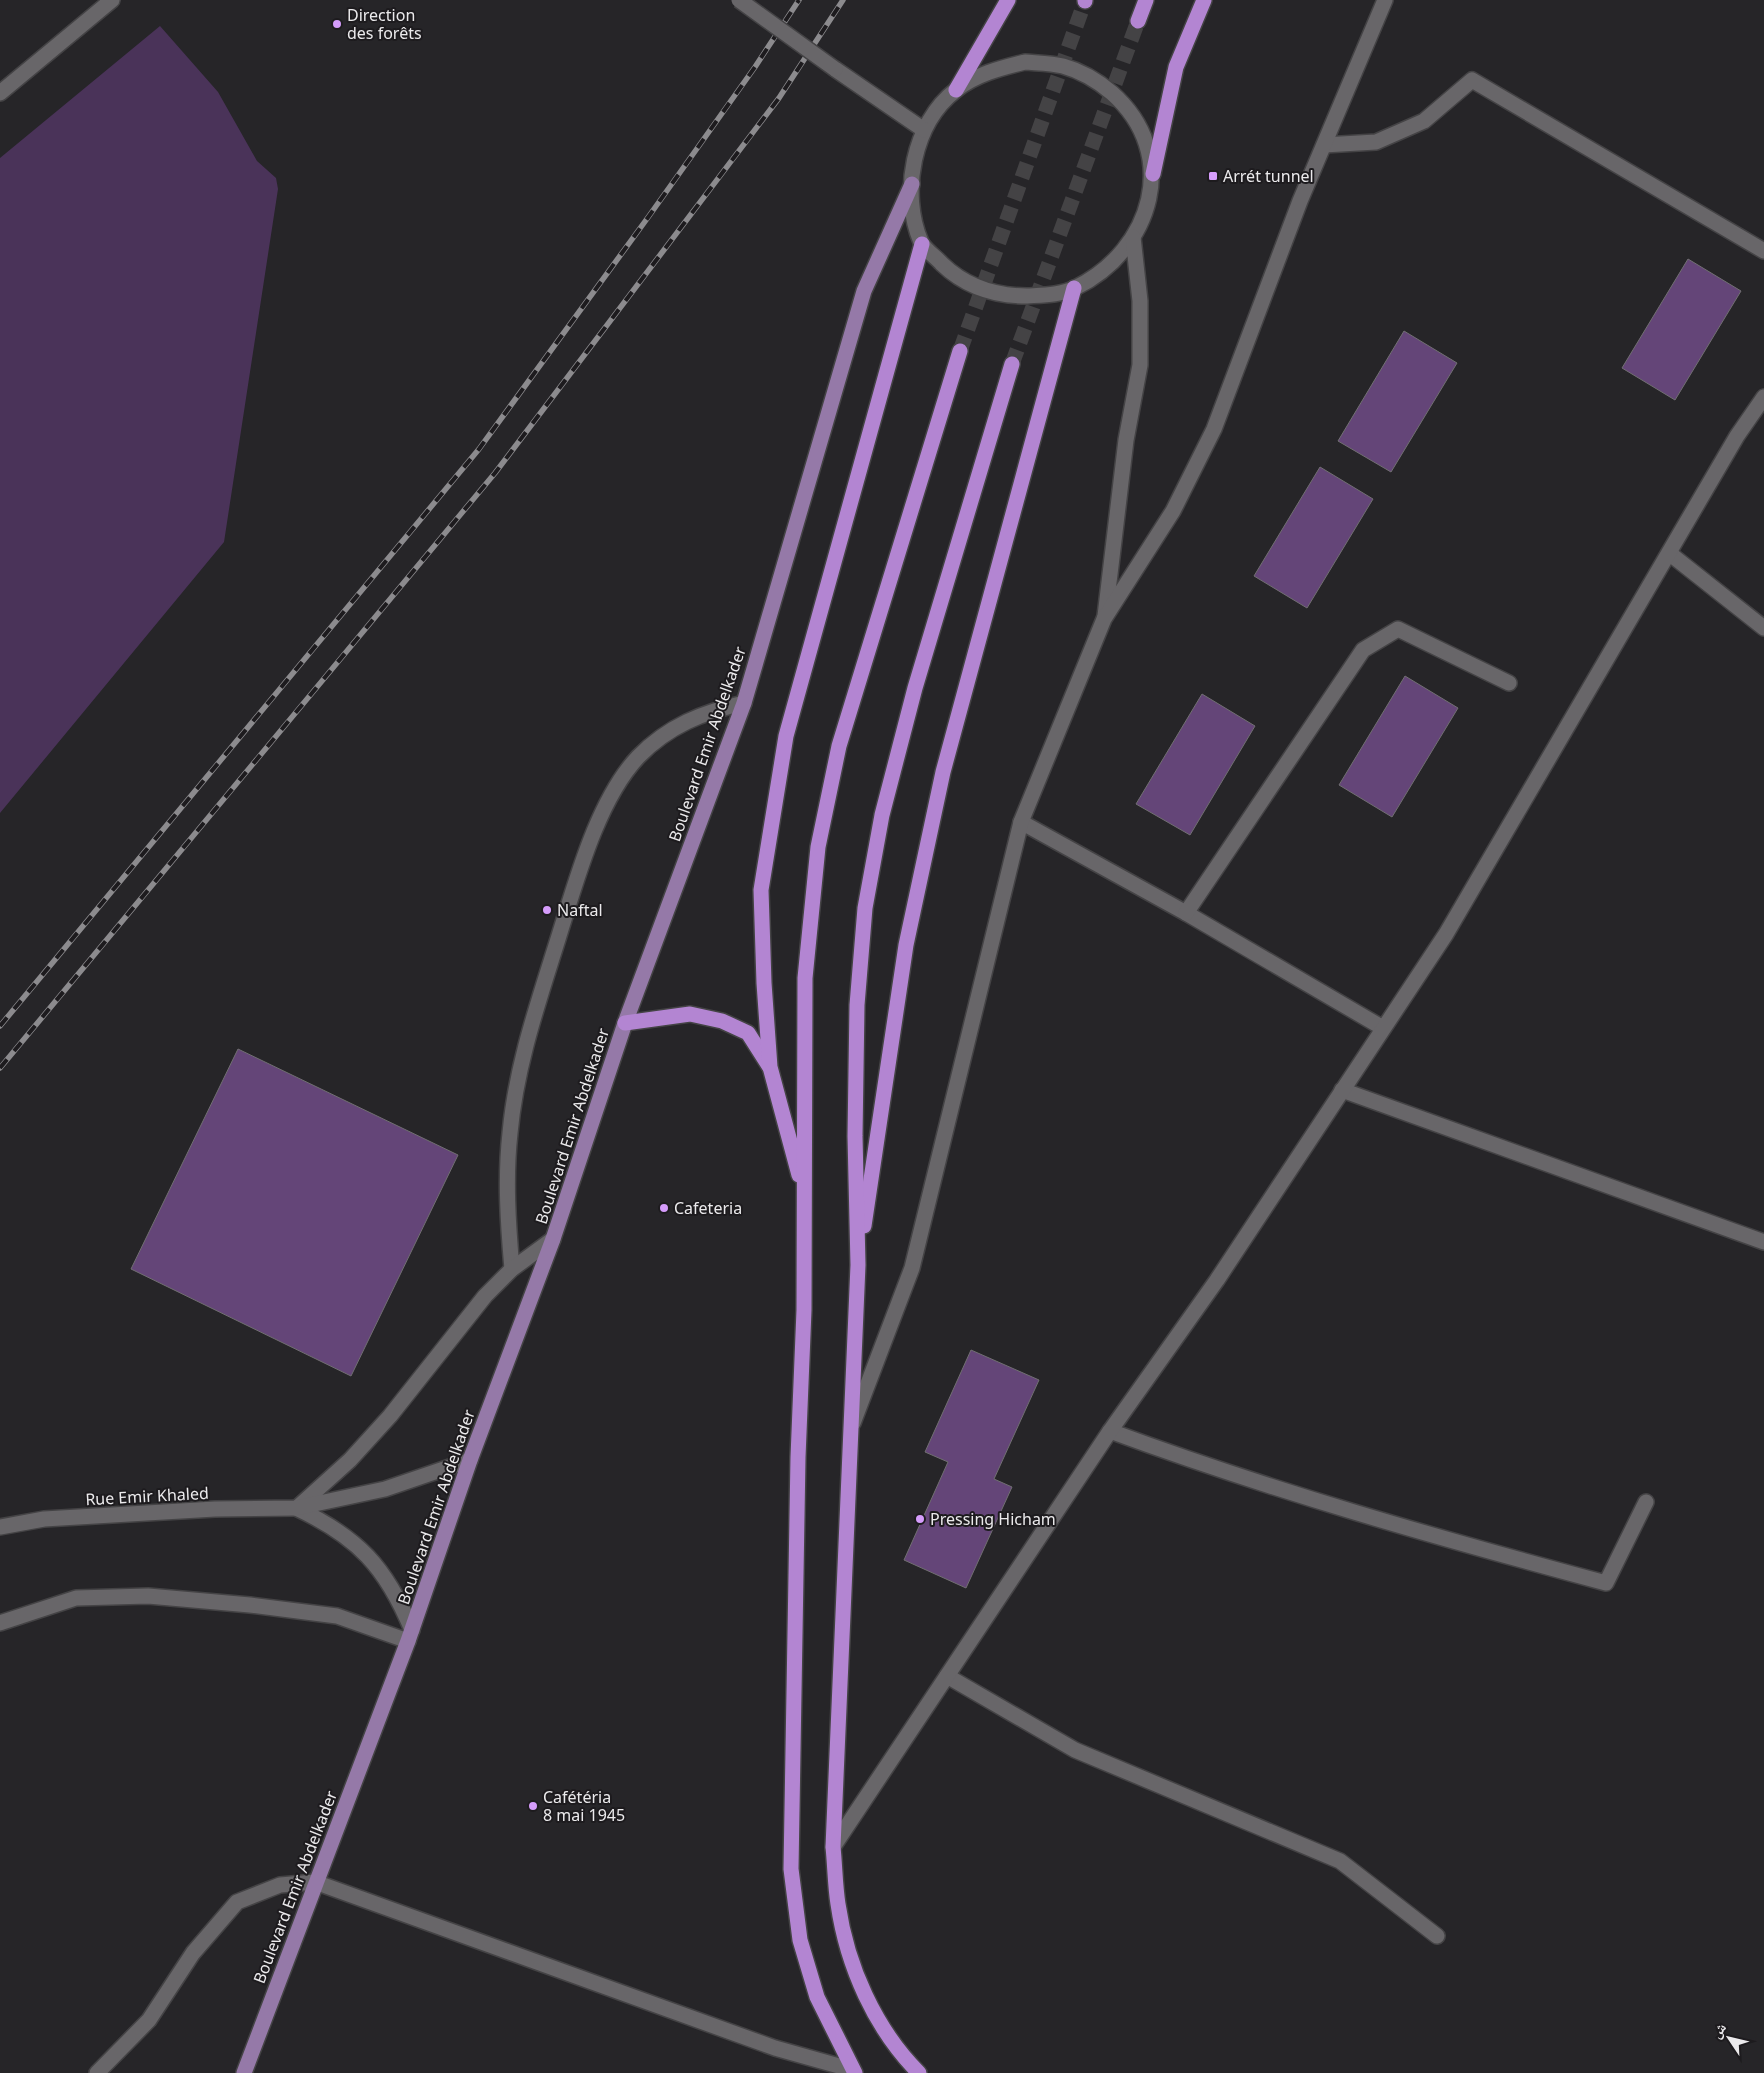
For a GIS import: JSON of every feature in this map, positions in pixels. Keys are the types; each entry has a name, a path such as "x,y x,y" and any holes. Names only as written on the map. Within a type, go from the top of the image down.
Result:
{"highway":[{"path":"956,90 1008,0"},
{"path":"1138,21 1146,0"},
{"path":"1153,174 1176,67 1204,0"},
{"path":"804,1196 770,1067 764,983 761,890 786,736 922,244"},
{"path":"858,1265 906,945 943,772 1074,288"},
{"path":"854,2072 817,1997 800,1940 790,1869 798,1487 804,1310 805,978 818,847 841,738 960,351"},
{"path":"919,2073 903,2057 866,1997 848,1948 838,1904 833,1847 858,1265 854,1136 857,1005 865,908 882,815 915,688 1012,364"},
{"path":"625,1023 690,1014 722,1021 748,1033 770,1067"}],"main road":[{"name":"Boulevard Emir Abdelkader","path":"244,2073 410,1635 470,1460 553,1239 625,1023 744,703 864,291 912,184"}],"street":[{"path":"0,93 112,0"},
{"path":"739,0 924,130"},
{"path":"850,1429 912,1268 1021,822 1104,619 1174,511 1214,429 1293,220 1385,0"},
{"path":"1025,62 1063,66 1097,81 1126,106 1145,138 1153,174 1148,208 1133,237 1115,261 1074,288 1046,295 1012,296 982,291 952,273 922,244 914,218 912,184 915,157 924,130 938,108 956,90 989,71 1025,62"},
{"path":"1324,145 1376,142 1424,121 1472,80 1764,251"},
{"path":"1104,619 1126,440 1140,366 1140,301 1133,237"},
{"path":"833,1847 1110,1432 1217,1280 1446,934 1738,436 1764,397"},
{"path":"1669,553 1764,628"},
{"path":"1186,913 1363,650 1398,629 1509,683"},
{"path":"512,1269 508,1224 508,1178 510,1133 518,1079 526,1044 577,879 604,809 618,782 659,738 686,721 714,710 744,703"},
{"path":"1021,822 1186,913 1383,1028"},
{"path":"1342,1090 1764,1242"},
{"path":"410,1635 399,1598 379,1568 356,1543 328,1523 296,1508 350,1460 390,1416 486,1296 512,1269 553,1239"},
{"path":"1110,1432 1216,1470 1420,1533 1606,1583 1646,1502"},
{"name":"Rue Emir Khaled","path":"0,1527 44,1519 215,1510 296,1508 385,1489 470,1460"},
{"path":"0,1624 76,1598 148,1596 250,1605 337,1616 410,1635"},
{"path":"947,1676 1075,1750 1340,1861 1437,1936"},
{"path":"97,2073 149,2020 193,1953 237,1902 280,1884 315,1882 776,2048 854,2072"}],"shaded area":[{"path":"160,26 218,92 257,161 276,178 278,189 224,542 0,813 0,158"}],"building":[{"path":"1688,259 1741,291 1675,400 1622,368"},
{"path":"1404,331 1457,363 1391,472 1338,441"},
{"path":"1320,467 1373,499 1307,608 1254,576"},
{"path":"1405,676 1458,708 1392,817 1339,785"},
{"path":"1202,694 1255,726 1190,835 1136,804"},
{"path":"238,1049 458,1155 351,1376 131,1269"},
{"path":"971,1350 1039,1380 994,1479 1012,1487 966,1588 904,1560 948,1462 925,1452"}],"tunnel":[{"path":"960,351 1085,1"},
{"path":"1012,364 1138,21"}],"railway":[{"path":"0,1026 479,449 649,216 755,67 799,0"},
{"path":"0,1068 495,473 779,98 843,0"}],"place":[{"name":"Direction des forêts","path":"337,24"},
{"name":"Arrét tunnel","path":"1213,176"},
{"name":"Naftal","path":"547,910"},
{"name":"Cafeteria","path":"664,1208"},
{"name":"Pressing Hicham","path":"920,1519"},
{"name":"Cafétéria 8 mai 1945","path":"533,1806"}]}
